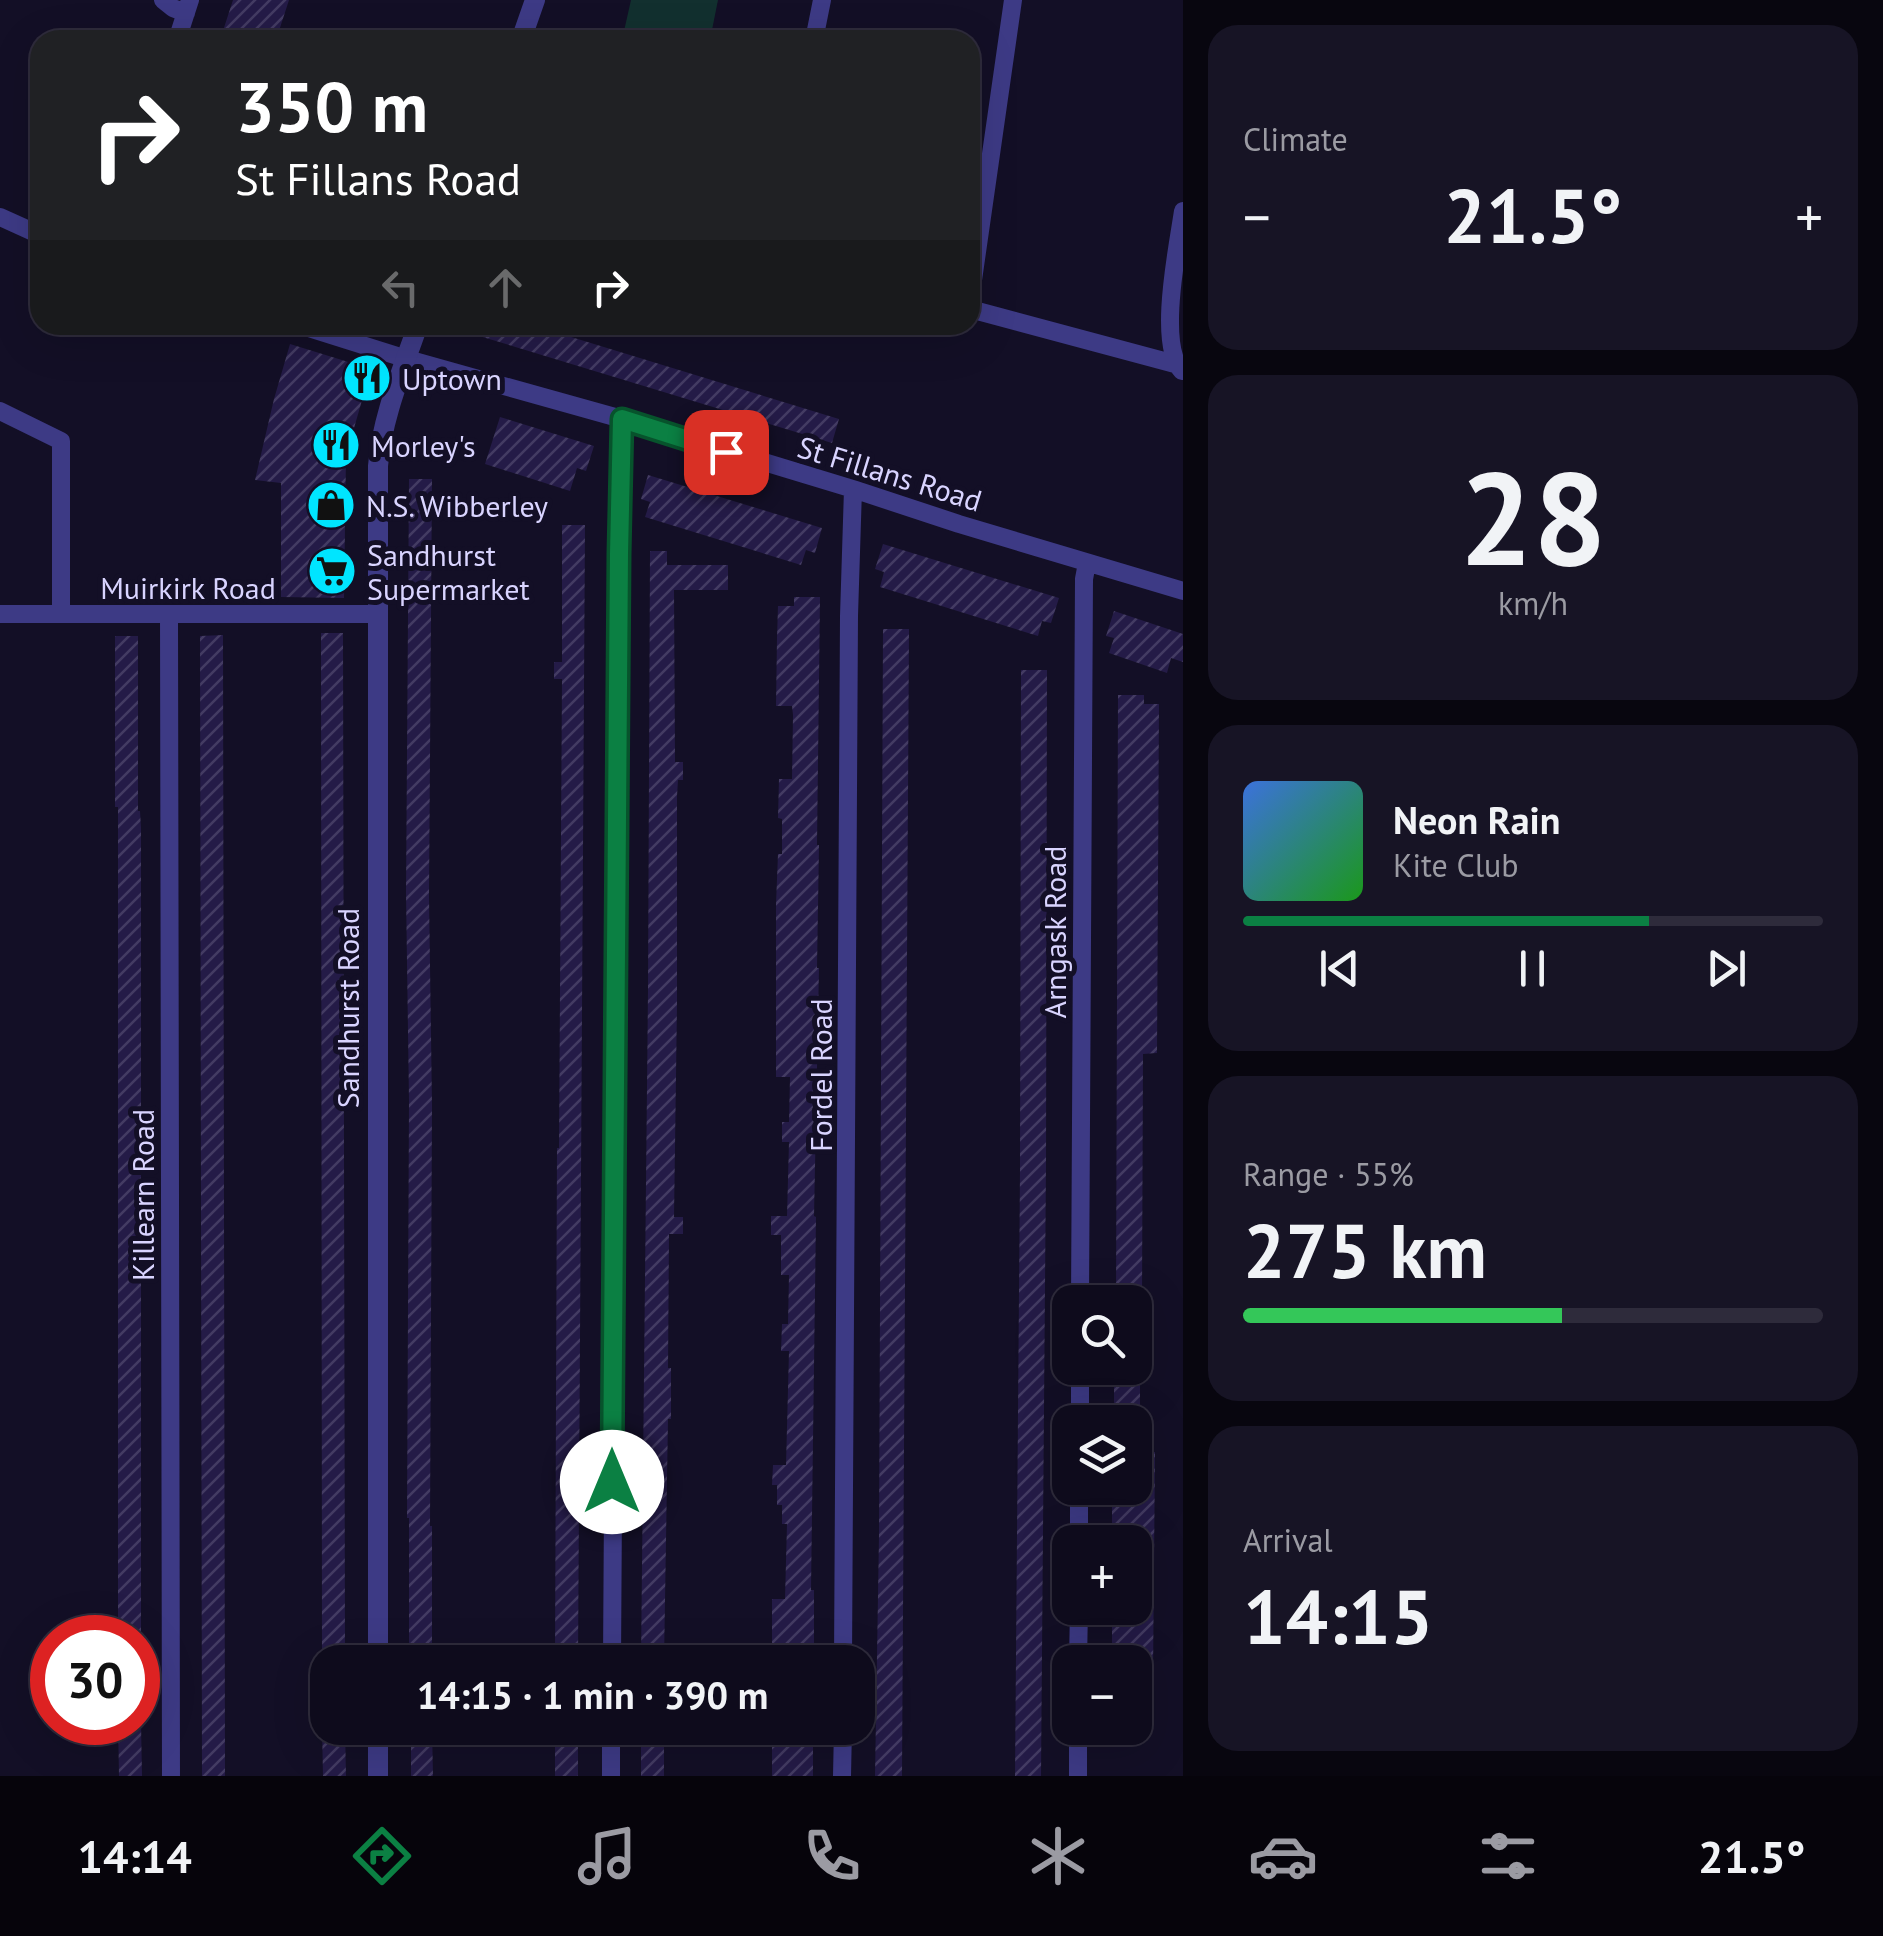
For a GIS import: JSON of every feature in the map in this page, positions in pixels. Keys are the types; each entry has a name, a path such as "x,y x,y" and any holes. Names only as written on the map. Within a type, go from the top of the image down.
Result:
{"street":[{"path":"164,0 173,8 188,6 180,30"},
{"path":"524,30 534,0"},
{"path":"816,30 822,0"},
{"path":"980,236 1014,0"},
{"path":"1179,368 1170,335 1183,211"},
{"path":"0,216 30,230"},
{"path":"980,308 1179,368"},
{"name":"St Fillans Road","path":"332,335 853,488 1183,591"},
{"name":"Sandhurst Road","path":"378,1645 379,455 392,399 415,335"},
{"path":"0,410 61,441 62,614"},
{"path":"612,1645 622,419"},
{"name":"Fordel Road","path":"843,1645 853,488"},
{"name":"Arngask Road","path":"1080,1285 1082,697 1087,563"},
{"name":"Muirkirk Road","path":"0,614 376,614"},
{"name":"Killearn Road","path":"169,614 171,1776"},
{"path":"378,1745 378,1776"},
{"path":"611,1745 611,1776"},
{"path":"842,1776 843,1745"},
{"path":"1078,1745 1078,1776"}],"green space":[{"path":"631,0 718,0 712,30 624,30"}],"building":[{"path":"233,0 289,0 279,30 223,30"},
{"path":"476,335 565,335 839,419 832,443"},
{"path":"290,344 371,369 346,456 344,598 281,597 281,483 255,480"},
{"path":"500,417 594,446 586,471 577,468 570,491 485,464"},
{"path":"648,475 822,528 815,553 806,550 801,565 645,517 650,502 641,499"},
{"path":"409,479 432,479 432,1645 409,1645"},
{"path":"562,525 585,525 578,1645 555,1645 562,679 554,679 554,662 562,662"},
{"path":"883,544 1059,598 1051,623 1042,621 1038,636 880,587 884,572 875,569"},
{"path":"650,551 667,551 667,565 728,565 728,590 674,590 675,762 683,762 683,780 678,780 677,796 674,1217 683,1217 683,1234 669,1234 671,1419 664,1645 641,1645"},
{"path":"794,597 820,597 811,1590 814,1645 772,1645 772,1599 785,1599 787,1524 782,1524 782,1505 777,1505 777,1485 772,1485 773,1465 786,1465 789,1351 781,1351 782,1324 788,1324 789,1275 781,1275 781,1235 771,1235 771,1216 787,1216 789,1142 782,1142 782,1122 789,1122 790,1077 776,1077 776,904 778,854 782,854 779,779 792,779 793,715 792,706 776,706 777,638 778,606 794,606"},
{"path":"1114,611 1183,634 1183,662 1171,658 1167,673 1109,653 1114,638 1106,636"},
{"path":"883,629 909,629 902,1776 875,1776"},
{"path":"321,633 343,633 345,1645 322,1645"},
{"path":"223,635 225,1776 202,1776 200,636"},
{"path":"115,636 138,636 141,1615 118,1615"},
{"path":"1021,670 1047,670 1041,1776 1015,1776"},
{"path":"1118,695 1144,695 1144,704 1159,704 1157,1053 1143,1054 1142,1285 1116,1285"},
{"path":"1114,1385 1140,1385 1140,1405 1114,1405"},
{"path":"1155,1452 1153,1676 1152,1645 1112,1645 1112,1625 1152,1625 1152,1525 1112,1525 1112,1505 1152,1505"},
{"path":"118,1745 141,1745 142,1776 119,1776"},
{"path":"322,1745 345,1745 346,1776 323,1776"},
{"path":"411,1745 432,1745 433,1776 411,1776"},
{"path":"555,1745 578,1745 578,1776 555,1776"},
{"path":"641,1745 664,1745 664,1776 641,1776"},
{"path":"772,1745 813,1745 813,1776 772,1776"}],"place":[{"name":"Uptown","path":"367,378"},
{"name":"Morley's","path":"336,445"},
{"name":"N.S. Wibberley","path":"331,505"},
{"name":"Sandhurst Supermarket","path":"332,571"}],"route":[{"path":"612,1482 622,419 726,452"}]}
